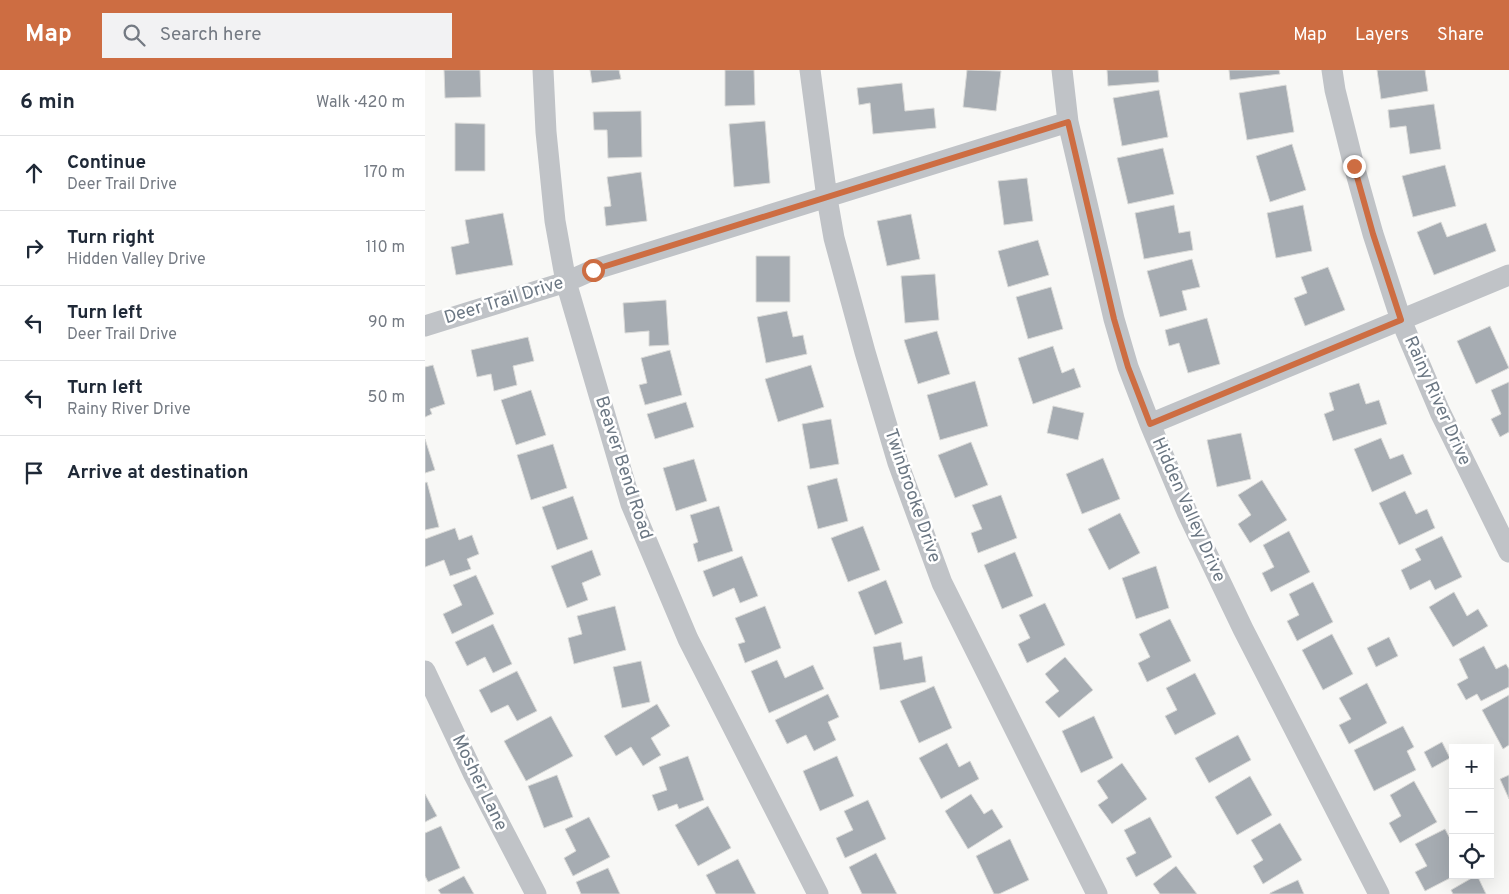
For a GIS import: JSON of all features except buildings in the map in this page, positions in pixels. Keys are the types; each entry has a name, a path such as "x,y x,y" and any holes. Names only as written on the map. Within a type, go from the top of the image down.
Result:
{"street":[{"name":"Beaver Bend Road","path":"543,70 546,132 555,221 566,282 635,513 688,640 818,894"},
{"name":"Twinbrooke Drive","path":"810,70 827,198 837,248 898,463 943,583 1097,894"},
{"name":"Hidden Valley Drive","path":"1062,70 1068,122 1114,319 1128,367 1187,512 1243,629 1379,894"},
{"name":"Rainy River Drive","path":"1333,70 1335,90 1354,166 1373,234 1401,320 1440,412 1509,552"},
{"name":"Deer Trail Drive","path":"425,326 566,282 593,270 1068,122"},
{"path":"1150,424 1509,276"},
{"name":"Mosher Lane","path":"425,671 474,775 536,894"}],"route":[{"path":"593,270 1068,122 1114,319 1128,367 1150,424 1401,320 1373,234 1354,166"}]}
